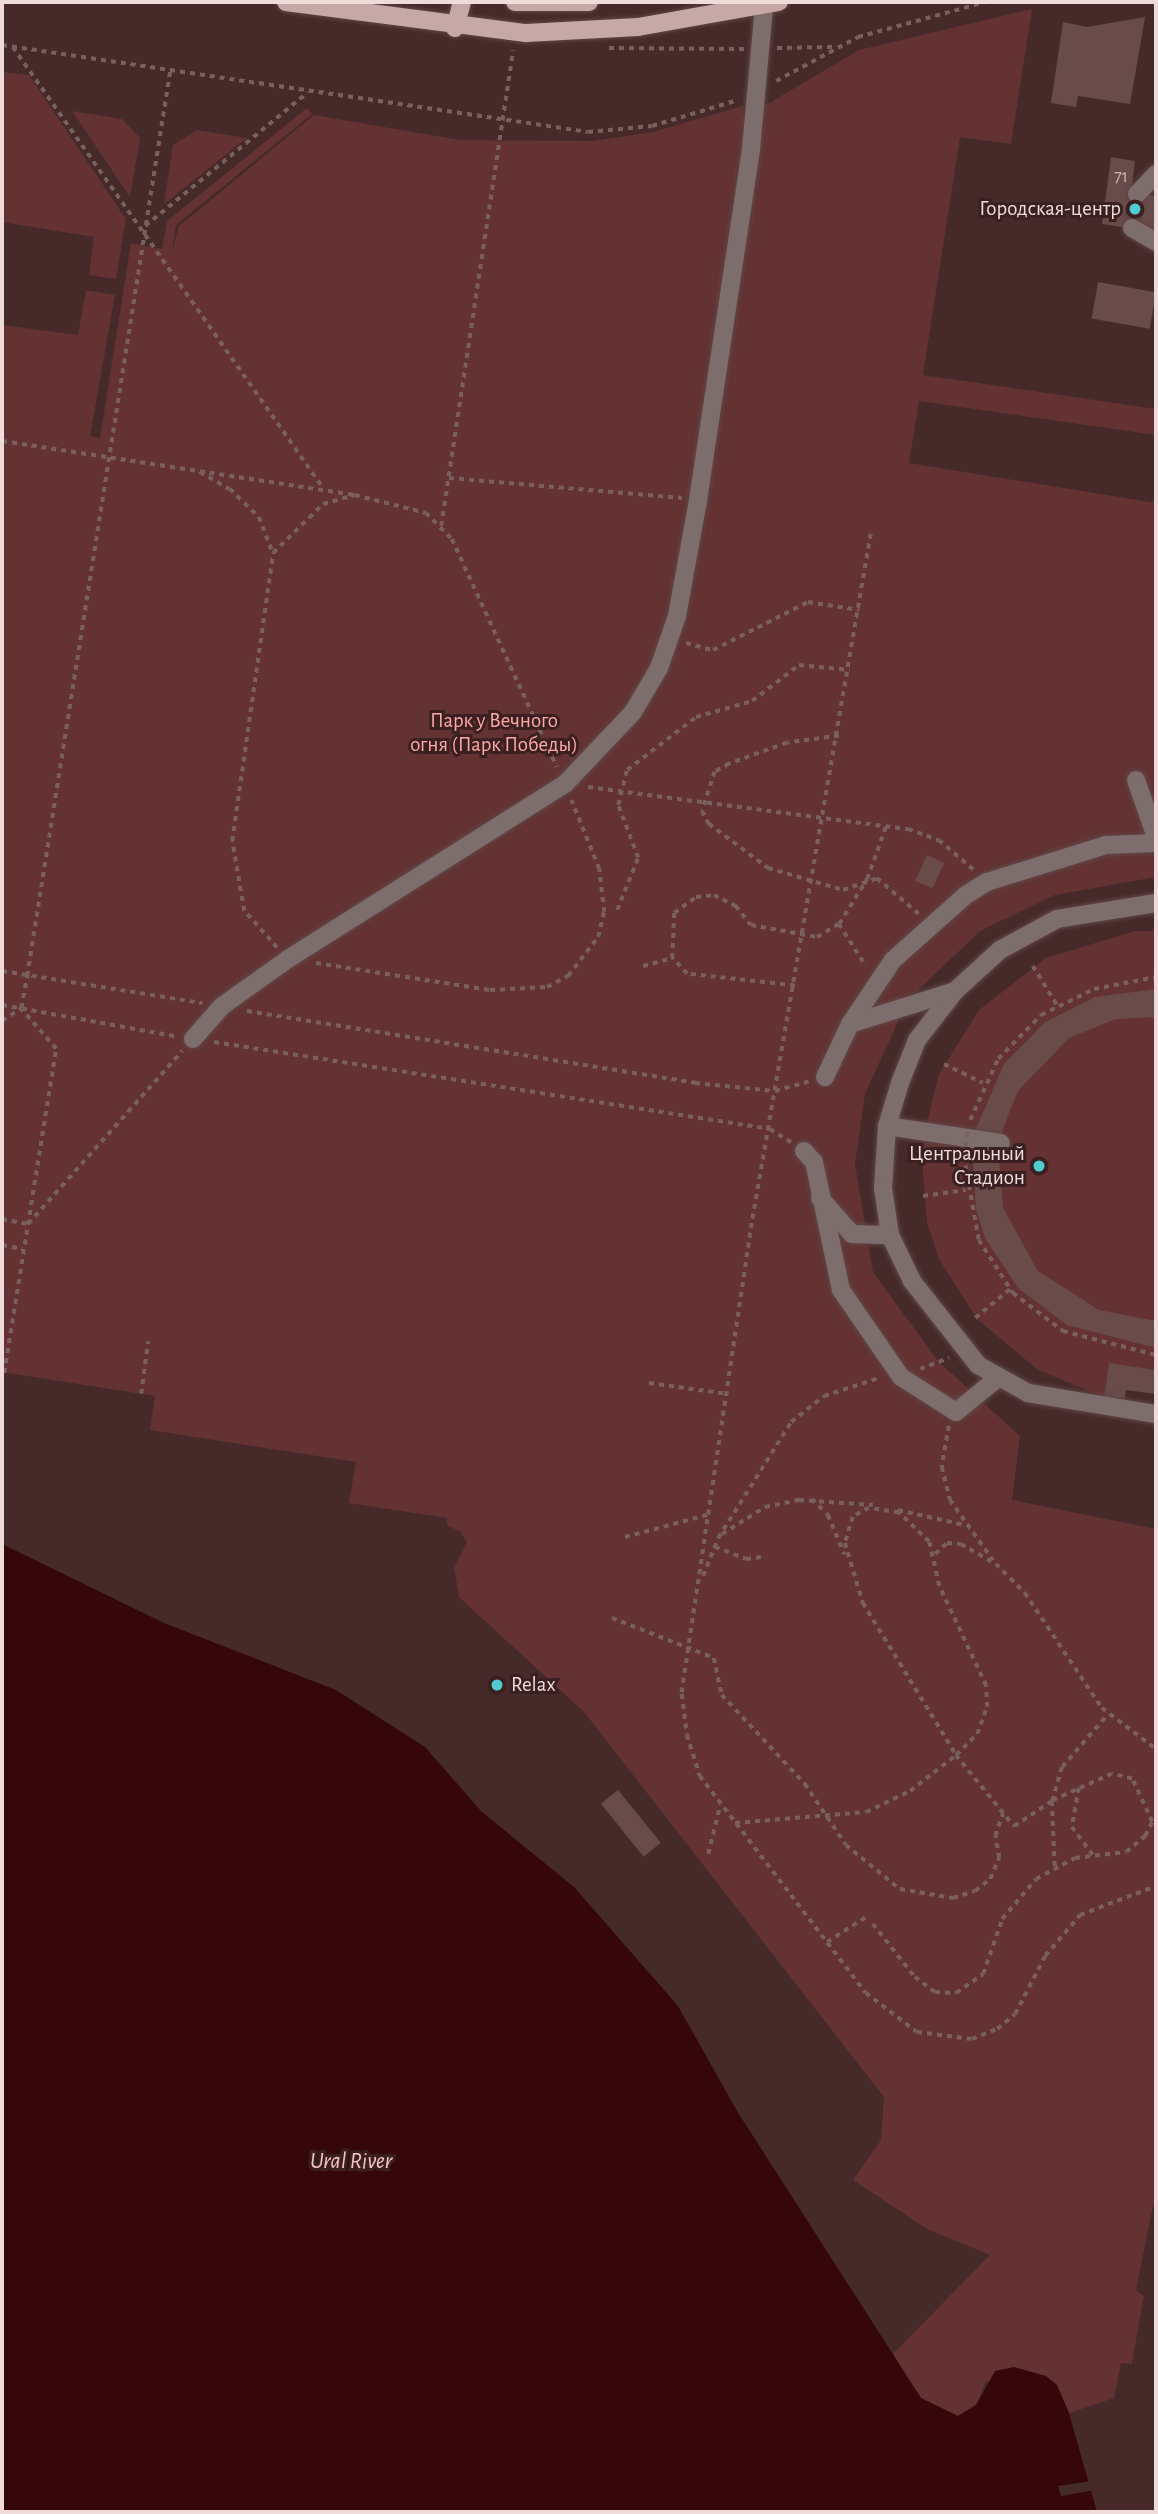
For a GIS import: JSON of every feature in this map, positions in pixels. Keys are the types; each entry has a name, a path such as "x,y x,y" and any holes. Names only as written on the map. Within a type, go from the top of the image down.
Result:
{"main road":[{"path":"286,2 455,28 526,33 638,27 771,3"},
{"path":"455,28 462,2"},
{"path":"515,2 589,2"}],"lane":[{"path":"192,1039 222,1006 290,957 565,784 633,712 670,638 698,500 751,149 758,49 771,3"},
{"path":"1137,194 1156,174"},
{"path":"1132,228 1156,242"},
{"path":"1136,780 1156,837"},
{"path":"825,1077 849,1024 879,981 932,926 987,882 1106,845 1156,843"},
{"path":"1156,903 1057,919 1000,950 955,991 917,1040 887,1126 883,1188 890,1234 912,1281 965,1351 999,1377 1028,1393 1156,1414"},
{"path":"849,1024 955,991"},
{"path":"887,1126 1001,1143"},
{"path":"804,1151 814,1162 841,1290 901,1377 956,1412 999,1377"},
{"path":"820,1198 852,1234 890,1234"}],"path":[{"path":"2,45 503,123 589,132 652,125 753,94 834,47 986,2"},
{"path":"13,47 144,227 325,490"},
{"path":"595,48 834,47"},
{"path":"441,526 513,50 527,50"},
{"path":"2,1021 21,1008 27,976 170,71"},
{"path":"144,227 307,93"},
{"path":"2,441 109,456 325,490 407,505 441,526 565,784 599,869 604,912 598,937 568,976 547,987 490,990 290,957 244,911 233,870 273,553 259,517 230,489 195,470"},
{"path":"448,478 698,500"},
{"path":"273,553 323,504 355,495"},
{"path":"871,534 826,816 775,1091 689,1648 682,1694 687,1735 699,1776 827,1942 892,2016 942,2039 972,2039 1015,2014 1052,1945 1080,1915 1156,1886"},
{"path":"670,638 713,650 808,603 859,610"},
{"path":"617,909 639,849 621,817 618,791 627,770 648,748 696,717 752,701 799,665 850,670"},
{"path":"839,736 788,743 729,764 715,772 702,801 709,824 768,868 843,890 867,879 891,885 932,926"},
{"path":"565,784 826,816 886,826 939,840 987,882"},
{"path":"795,986 687,974 671,958 674,913 696,897 714,895 736,906 751,925 803,939 839,924 867,879 886,826"},
{"path":"839,924 879,981"},
{"path":"643,966 671,958"},
{"path":"1033,966 1057,1005"},
{"path":"2,971 775,1091 825,1077"},
{"path":"1156,976 1094,989 1057,1005 1018,1034 983,1084 965,1147 965,1190 979,1240 1010,1289 1063,1331 1156,1355"},
{"path":"2,1005 192,1039 770,1129 804,1151"},
{"path":"4,1373 56,1048 21,1008"},
{"path":"28,1224 192,1039"},
{"path":"944,1064 983,1084"},
{"path":"923,1195 965,1190"},
{"path":"2,1219 28,1224"},
{"path":"2,1245 23,1249"},
{"path":"975,1318 1010,1289"},
{"path":"141,1394 148,1341"},
{"path":"699,1585 718,1538 791,1422 862,1379 901,1377 965,1351"},
{"path":"649,1383 728,1394"},
{"path":"956,1412 943,1440 942,1466 964,1525 996,1564 1025,1593 1108,1714 1156,1749"},
{"path":"718,1538 765,1507 812,1499 877,1506 964,1525"},
{"path":"812,1499 828,1515 863,1603 956,1755 1014,1826 1080,1786 1112,1774 1132,1779 1152,1822 1126,1852 1094,1856 1055,1868 1016,1898 983,1974 956,1993 935,1992 915,1977 873,1923"},
{"path":"736,1823 828,1818 866,1812 910,1791 956,1755 977,1734 987,1707 986,1686 939,1586 934,1555 910,1519 877,1506"},
{"path":"848,1563 847,1526 877,1506"},
{"path":"625,1537 710,1514"},
{"path":"934,1555 947,1543 961,1544 996,1564"},
{"path":"715,1547 746,1559 761,1557"},
{"path":"612,1618 715,1658 722,1695 828,1818 846,1844 900,1889 953,1898 990,1879 1003,1813"},
{"path":"1055,1868 1052,1801 1062,1767 1108,1714"},
{"path":"1080,1786 1072,1827 1094,1856"},
{"path":"708,1853 720,1803"},
{"path":"827,1942 866,1917"}],"green space":[{"name":"Парк у Вечного огня (Парк Победы)","path":"1032,9 1011,144 960,137 923,375 1156,409 1156,435 919,401 909,463 1156,503 1156,877 1055,895 980,931 908,1000 865,1094 855,1164 873,1272 938,1361 1020,1436 1012,1500 1156,1529 1156,2191 1136,2290 1144,2296 1132,2364 1121,2363 1114,2398 1069,2413 1057,2385 986,2381 977,2404 958,2416 921,2398 892,2355 990,2255 927,2229 853,2180 881,2140 884,2097 584,1712 459,1597 454,1567 467,1543 461,1532 447,1525 447,1518 349,1503 356,1462 150,1430 155,1396 2,1372 2,325 78,335 86,290 115,295 90,436 100,438 131,243 162,249 167,221 307,108 312,114 176,225 172,251 179,226 314,115 460,140 592,141 653,132 743,106 743,116 749,115 859,50"},
{"path":"2,72 29,75 126,219 116,279 89,275 94,237 2,222"},
{"path":"72,111 122,119 140,138 130,197"},
{"path":"197,130 247,138 164,204 173,145"},
{"name":"Центральный Стадион","path":"1135,931 1156,931 1156,1370 1109,1364 1104,1397 1038,1370 977,1319 939,1259 927,1223 921,1148 939,1074 979,1010 1046,958"}],"water":[{"name":"Ural River","path":"2,1544 164,1623 336,1690 425,1747 482,1812 574,1887 678,2006 737,2111 921,2398 958,2416 976,2405 995,2371 1014,2367 1046,2376 1057,2385 1069,2413 1097,2512 2,2512"}],"pier":[{"path":"1091,2481 1095,2490 1061,2496 1058,2486"}],"building":[{"path":"1145,17 1130,104 1078,96 1076,107 1051,103 1063,22 1087,27"},
{"path":"1111,157 1135,161 1131,193 1156,196 1156,232 1102,224"},
{"path":"1098,282 1156,292 1150,329 1092,318"},
{"path":"927,855 944,863 932,888 915,880"},
{"path":"1156,989 1156,1017 1116,1019 1069,1038 1018,1091 1000,1136 975,1131 1004,1064 1045,1022 1095,997"},
{"path":"972,1146 998,1148 1003,1208 1038,1271 1099,1310 1156,1321 1156,1348 1067,1325 1018,1288 985,1238 976,1209"},
{"path":"1109,1363 1156,1370 1156,1394 1126,1390 1125,1399 1104,1397"},
{"path":"618,1790 661,1843 644,1857 601,1804"}],"tunnel":[{"path":"1132,228 1137,194"}],"place":[{"name":"Городская-центр","path":"1135,209"},
{"name":"Центральный Стадион","path":"1039,1166"},
{"name":"Relax","path":"497,1685"}]}
